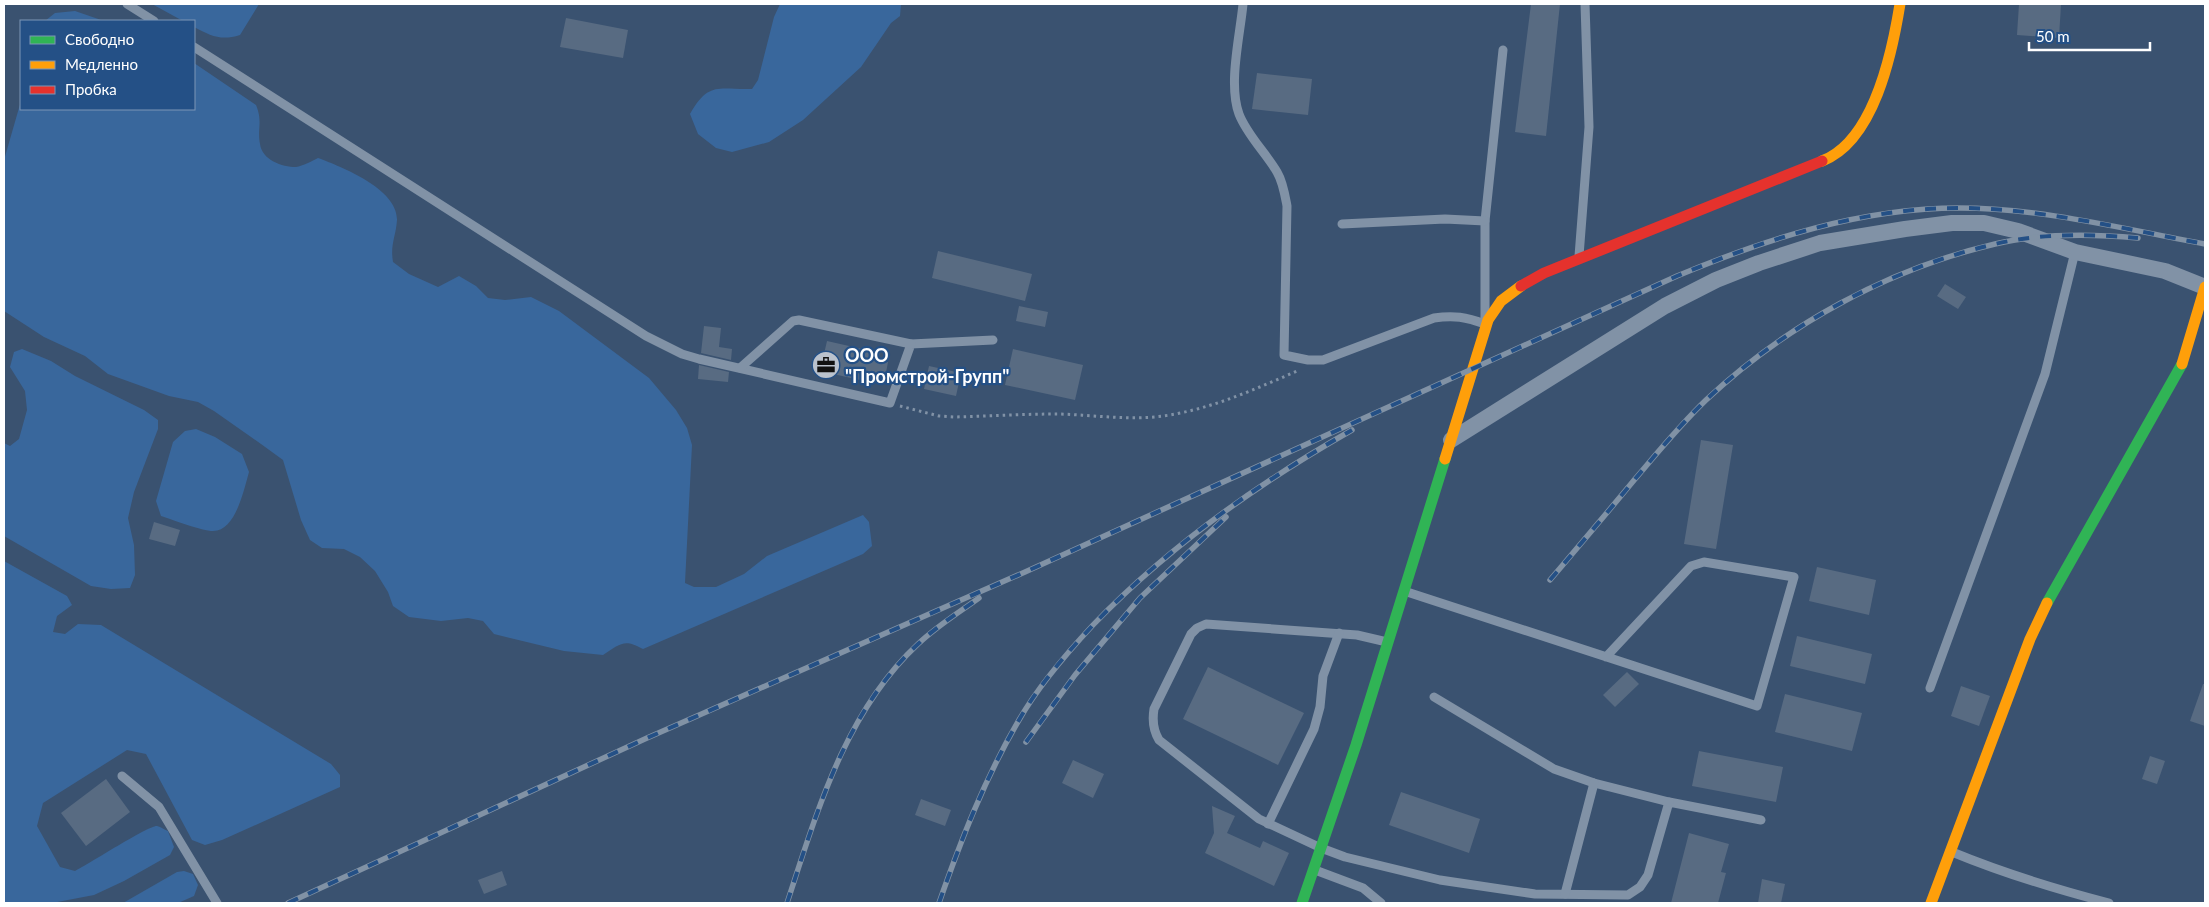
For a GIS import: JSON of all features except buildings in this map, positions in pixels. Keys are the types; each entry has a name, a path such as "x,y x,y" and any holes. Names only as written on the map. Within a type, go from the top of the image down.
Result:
{"street":[{"path":"1302,903 1356,745 1485,324 1494,307 1518,287 1579,259 1820,164 1846,148 1863,120 1882,79 1892,48 1900,4"},
{"path":"1451,440 1664,306 1716,280 1759,263 1820,243 1952,223 1984,223 2018,231 2075,252 2165,271 2205,287 2183,361 2048,602 2030,639 1932,903"}],"lane":[{"path":"126,4 152,20"},
{"path":"1243,4 1234,85 1235,101 1240,116 1278,174 1287,206 1284,355 1308,360 1323,360 1434,318 1467,317 1485,324 1485,221 1503,50"},
{"path":"1579,259 1589,127 1585,4"},
{"path":"195,48 646,336 682,354 890,403 911,344"},
{"path":"1342,224 1445,219 1485,221"},
{"path":"1930,688 2045,374 2075,252"},
{"path":"740,368 792,321 799,320 911,344 993,340"},
{"path":"1404,591 1606,657 1756,706 1794,577 1704,562 1691,566 1606,657"},
{"path":"1388,642 1366,636 1339,633 1206,624 1197,628 1191,634 1154,709 1153,726 1159,740 1268,824 1320,848 1357,861 1449,882 1535,894 1628,895 1640,887 1648,875 1670,802"},
{"path":"1268,824 1314,728 1320,707 1323,676 1339,633"},
{"path":"1434,697 1554,769 1594,783 1670,802 1762,820"},
{"path":"122,776 159,808 217,903"},
{"path":"1565,894 1594,783"},
{"path":"1952,852 2047,887 2109,903"},
{"path":"1313,870 1363,888 1381,903"}],"path":[{"path":"890,403 939,416 1059,414 1132,419 1175,414 1238,396 1323,360"}],"shaded area":[{"path":"152,4 259,4 240,35 233,37 216,37 195,28 195,20 181,20"},
{"path":"780,4 901,4 900,16 891,23 861,67 803,120 769,142 732,152 716,148 698,134 690,114 703,96 709,92 722,89 752,89 758,80 774,17"},
{"path":"75,11 101,20 46,20 55,13"},
{"path":"195,64 256,105 260,121 260,144 264,154 274,162 296,167 318,158 354,173 379,189 395,209 397,220 393,245 393,262 409,274 438,287 459,276 476,286 488,298 505,300 531,297 559,311 649,378 676,410 687,428 692,445 685,583 694,587 716,587 744,574 767,556 863,515 869,522 872,546 863,554 643,649 626,643 603,655 564,651 494,634 483,621 468,618 441,621 409,617 393,606 388,592 375,571 360,557 344,549 322,548 310,540 301,520 283,460 214,411 198,402 169,396 108,374 85,356 44,337 4,311 4,160 20,104 20,110 195,110"},
{"path":"22,349 51,361 75,376 144,410 158,420 158,429 134,492 128,518 134,545 135,575 130,588 111,589 91,586 4,536 4,443 10,446 19,439 27,410 25,391 10,367 14,352"},
{"path":"196,429 215,437 242,454 249,472 238,508 233,517 221,529 213,531 161,516 156,501 173,442 185,431"},
{"path":"4,561 67,596 72,605 57,616 53,632 65,634 78,624 101,625 331,764 340,775 340,787 222,840 205,845 192,840 146,754 127,750 43,803 37,826 60,867 75,871 131,838 157,826 168,831 174,847 170,855 124,881 94,895 52,903 4,903"},
{"path":"184,871 193,874 198,885 194,896 178,903 123,903 177,872"}],"railway":[{"path":"288,903 647,738 1025,572 1677,276 1779,238 1815,228 1886,213 1922,209 1959,208 2052,215 2205,244"},
{"path":"1550,580 1661,449 1706,400 1770,348 1804,324 1840,303 1916,268 1955,255 2012,240 2066,235 2138,238"},
{"path":"939,903 974,810 995,764 1035,694 1073,647 1122,596 1215,518 1282,472 1352,430"},
{"path":"1026,742 1075,675 1140,598 1226,517"},
{"path":"787,903 822,799 836,765 852,732 871,700 893,671 925,637 979,598"}],"traffic: fast":[{"path":"2047,603 2182,364"},
{"path":"1302,903 1356,745 1445,459"}],"traffic: slow":[{"path":"1822,161 1840,151 1855,135 1878,94 1892,47 1900,4"},
{"path":"1445,459 1488,320 1501,301 1521,286"},
{"path":"2182,364 2205,287"},
{"path":"1931,903 2030,639 2047,603"}],"traffic: jam":[{"path":"1521,286 1544,273 1822,161"}],"place":[{"name":"ООО \"Промстрой-Групп\"","path":"826,365"}]}
